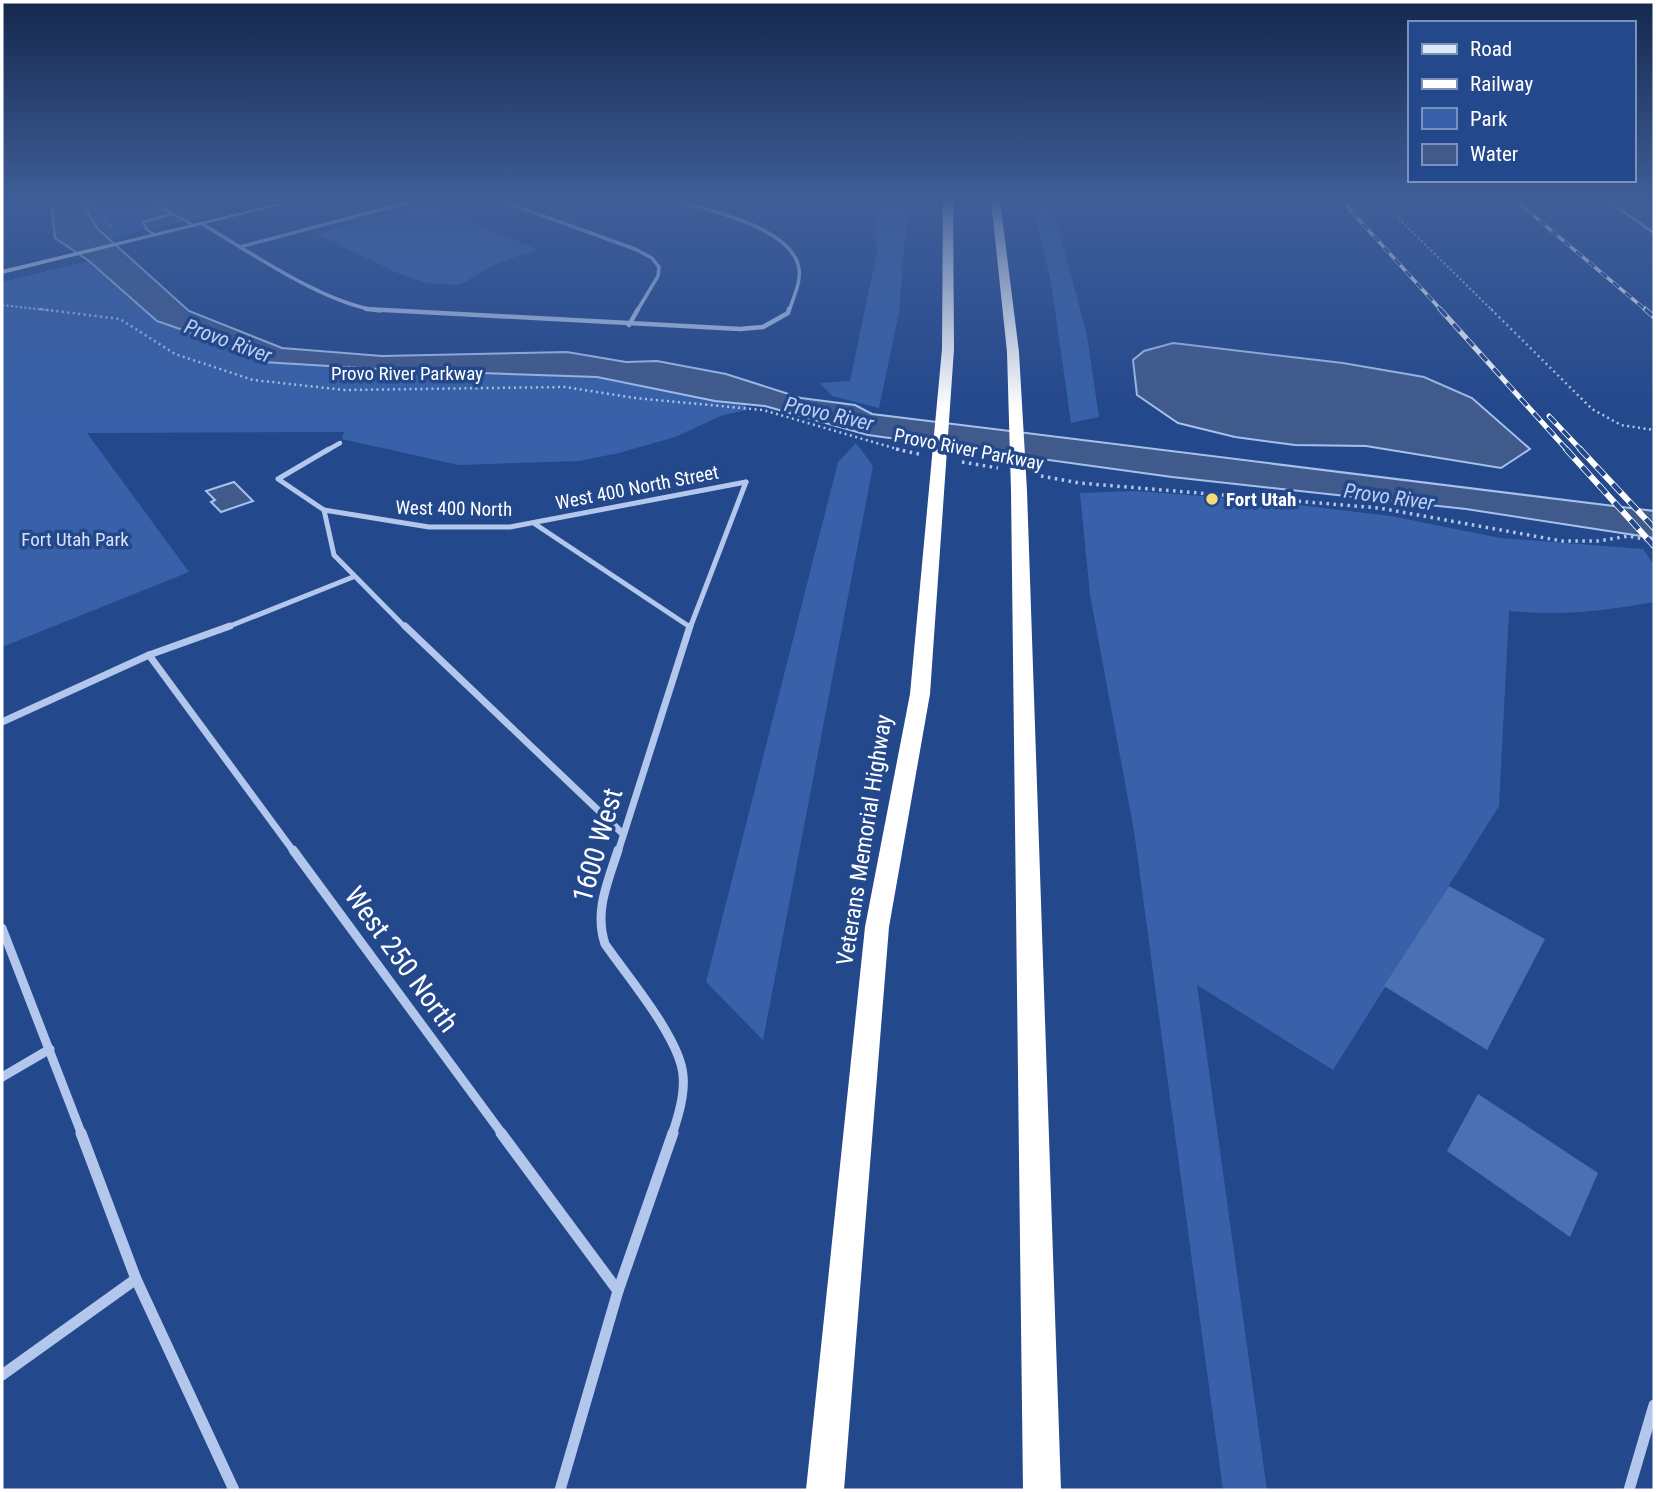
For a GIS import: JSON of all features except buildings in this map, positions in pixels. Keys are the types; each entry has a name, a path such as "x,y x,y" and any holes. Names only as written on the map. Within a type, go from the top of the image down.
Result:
{"highway":[{"name":"Veterans Memorial Highway","path":"825,1490 877,927 920,694 939,475 950,308 949,270"},
{"path":"1004,270 1009,303 1019,491 1042,1490"}],"street":[{"path":"280,270 333,299 362,309 418,315 740,329 763,327 788,313 799,270"},
{"path":"629,325 658,276 659,270"},
{"path":"340,443 278,479 324,510 334,555 353,577 622,833"},
{"name":"West 400 North Street","path":"535,524 647,499 746,482"},
{"name":"1600 West","path":"560,1490 618,1291 679,1115 682,1075 672,1041 605,944 599,926 600,907 690,627 746,482"},
{"name":"West 400 North","path":"324,510 373,521 439,527 535,524"},
{"path":"535,524 690,627"},
{"path":"2,722 149,655 267,613 353,577"},
{"name":"West 250 North","path":"149,655 618,1291"},
{"path":"2,928 136,1279 234,1490"},
{"path":"2,1077 50,1049"},
{"path":"2,1375 136,1279"},
{"path":"1629,1490 1654,1405"}],"path":[{"path":"1450,270 1591,409 1618,425 1640,431 1654,430"},
{"name":"Provo River Parkway","path":"2,305 120,319 175,354 253,380 345,390 565,387 635,398 763,410 880,446 920,454"},
{"name":"Provo River Parkway","path":"960,461 1000,469"},
{"name":"Provo River Parkway","path":"1039,476 1079,483 1379,508 1562,541 1599,541 1628,536 1654,541"}],"green space":[{"name":"Fort Utah Park","path":"53,270 99,270 157,321 243,353 597,377 715,401 746,404 747,410 723,415 675,437 579,461 459,465 342,439 344,432 87,433 189,572 2,647 2,282"},
{"path":"390,270 486,270 460,285 426,283"},
{"path":"873,270 902,270 899,312 879,408 832,396 820,383 850,381"},
{"path":"1048,270 1069,270 1087,336 1099,417 1071,423"},
{"path":"856,443 873,466 763,1040 706,982 838,462"},
{"path":"1138,491 1264,501 1391,516 1500,538 1643,549 1654,565 1654,602 1582,612 1509,611 1499,806 1333,1070 1197,985 1267,1490 1223,1490 1134,831 1090,595 1080,493"}],"water":[{"name":"Provo River","path":"99,270 143,270 189,311 282,348 382,356 567,352 626,362 657,361 726,374 801,398 855,405 872,414 1654,511 1654,538 1466,509 1172,477 868,435 765,406 715,401 597,377 263,362 238,349 157,321"},
{"path":"1173,343 1343,363 1424,377 1472,398 1530,449 1501,468 1366,446 1295,445 1235,437 1178,423 1137,395 1133,360 1144,351"},
{"path":"234,482 253,501 221,512 211,502 215,500 206,491"}],"railway":[{"path":"1404,270 1442,311"},
{"path":"1598,270 1647,311"},
{"path":"1440,309 1568,451"},
{"path":"1645,309 1654,317"},
{"path":"1549,416 1582,451"},
{"path":"1566,449 1654,546"},
{"path":"1580,449 1654,528"}],"place":[{"name":"Fort Utah","path":"1212,499"}]}
